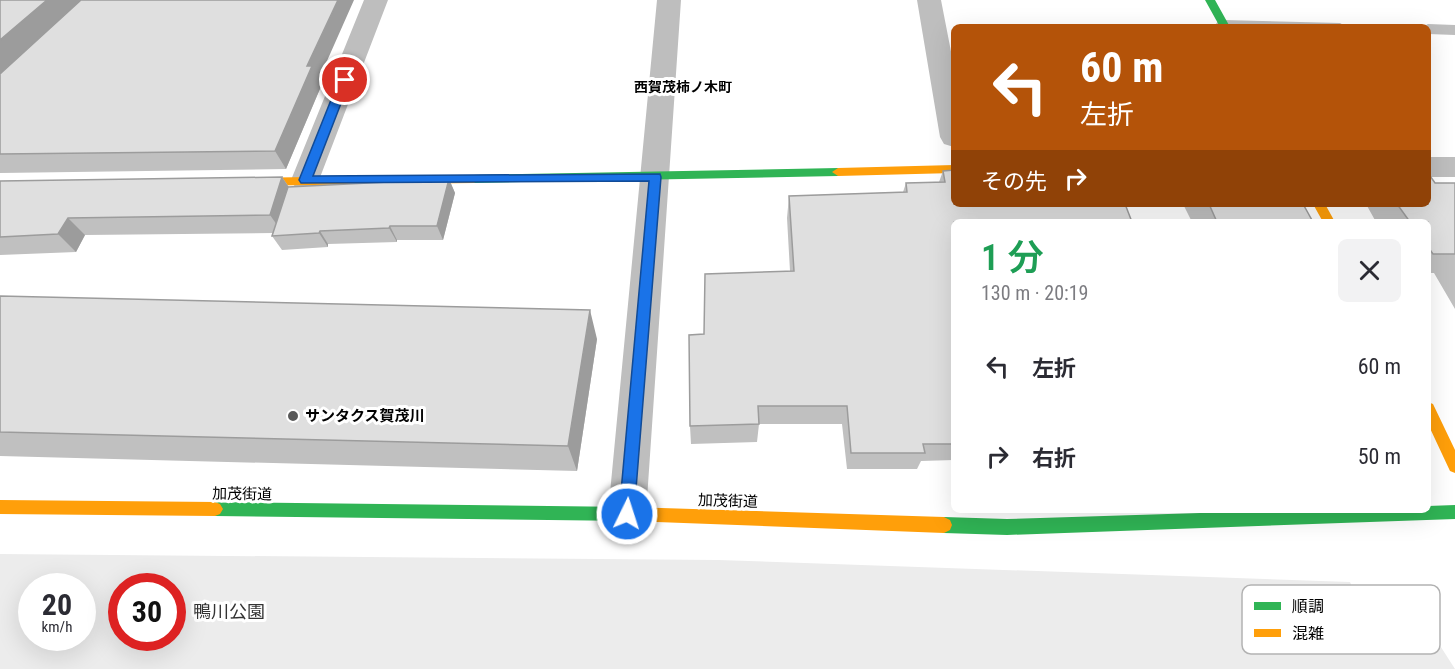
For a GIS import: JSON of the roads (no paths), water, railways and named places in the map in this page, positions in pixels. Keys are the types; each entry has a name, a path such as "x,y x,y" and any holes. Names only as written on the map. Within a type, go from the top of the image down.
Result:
{"main road":[{"path":"1210,0 1223,24"},
{"path":"223,182 655,177 951,169"},
{"path":"1431,414 1455,466"},
{"name":"加茂街道","path":"0,507 627,514 1007,527 1425,513"},
{"name":"加茂街道","path":"1431,513 1455,512"}],"street":[{"path":"305,180 376,0"},
{"path":"627,514 669,0"},
{"path":"929,0 951,121"},
{"path":"1431,167 1455,167"}],"lane":[{"path":"1431,29 1455,30"}],"place":[{"name":"サンタクス賀茂川","path":"293,416"}],"district":[{"name":"西賀茂柿ノ木町","path":"683,87"}],"park label":[{"name":"鴨川公園","path":"229,612"}]}
